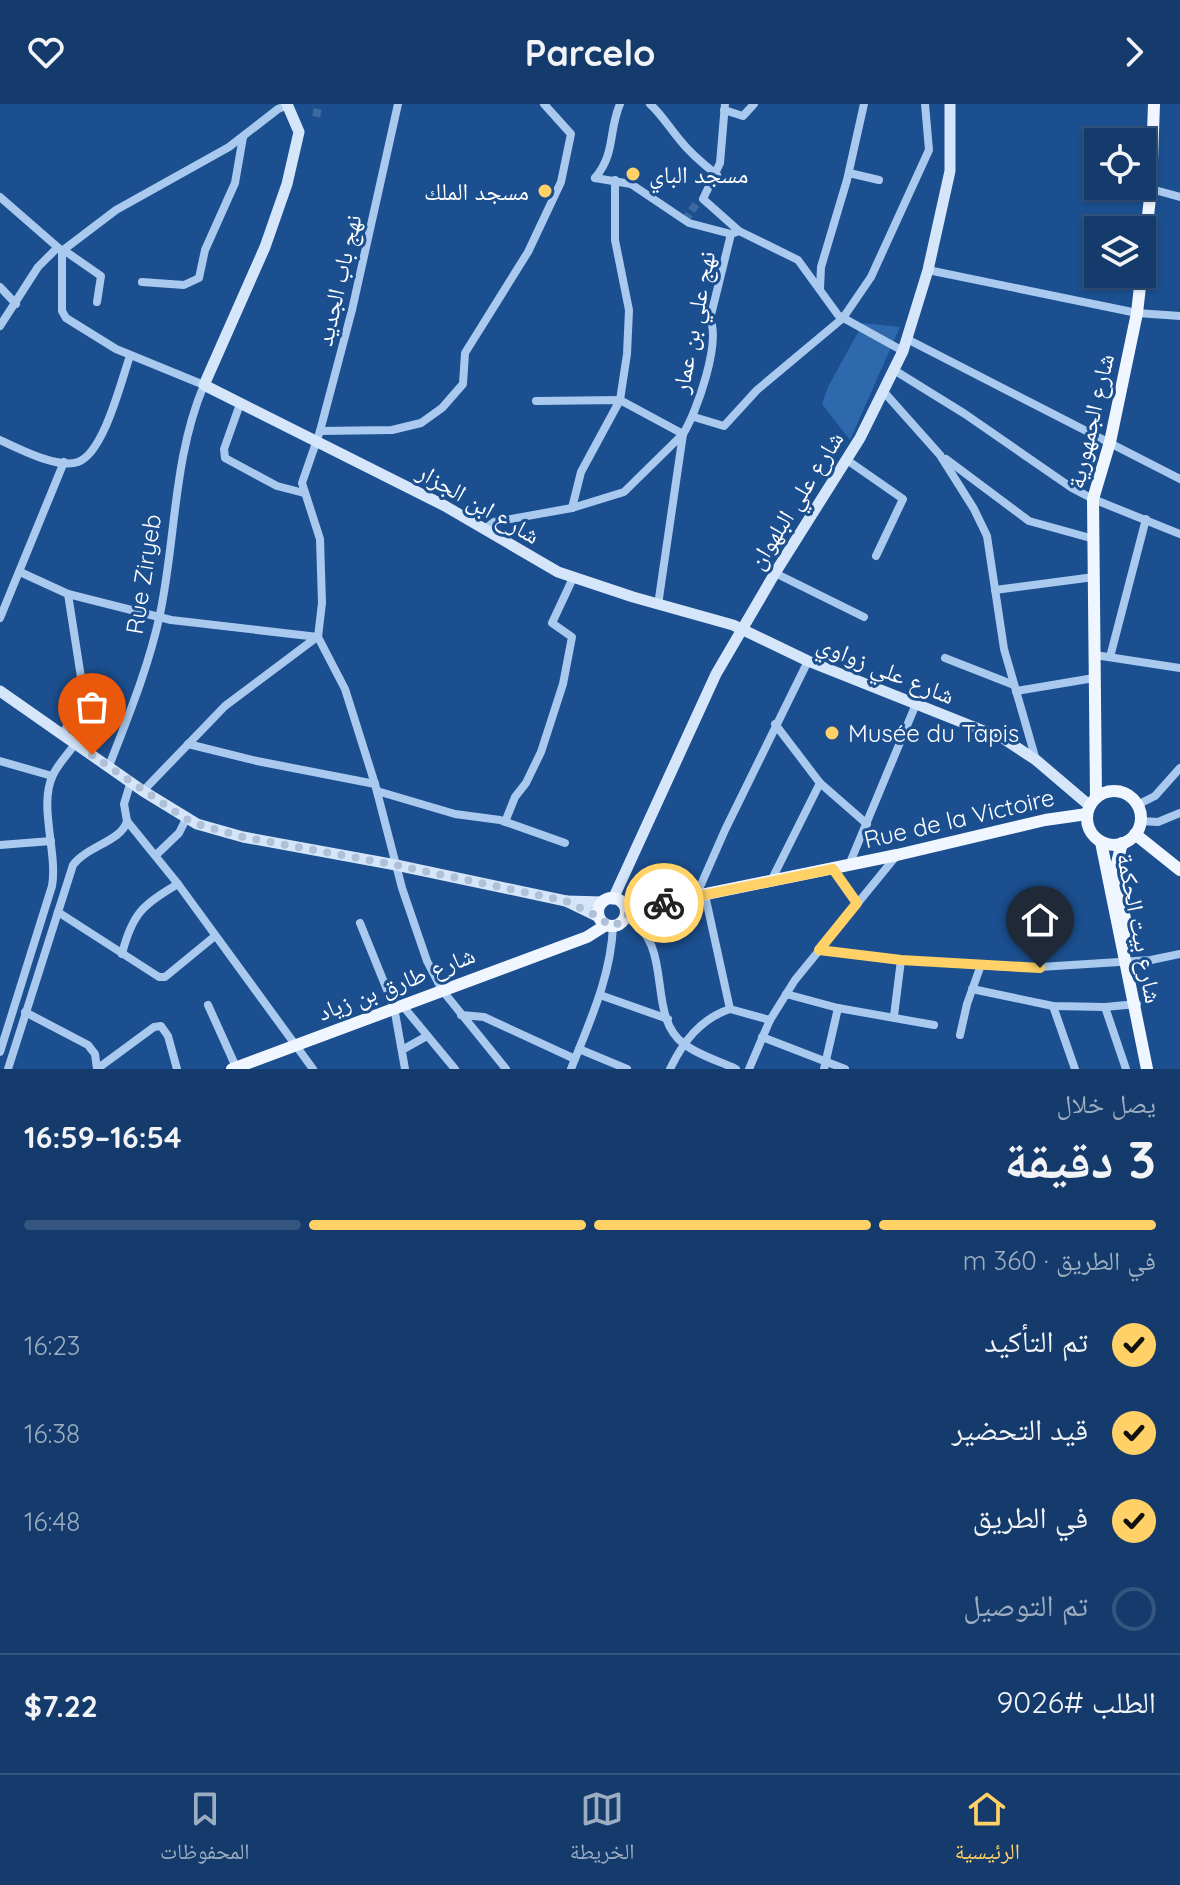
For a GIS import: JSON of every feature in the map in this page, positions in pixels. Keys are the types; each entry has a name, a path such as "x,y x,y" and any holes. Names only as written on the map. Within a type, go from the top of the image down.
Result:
{"main road":[{"name":"شارع الجمهورية","path":"1153,128 1154,104"},
{"name":"شارع الجمهورية","path":"1091,806 1095,655 1093,499 1110,442 1137,313 1150,200"},
{"path":"1138,828 1122,843 1101,842 1090,830 1091,806 1110,791 1118,791 1132,798 1137,805 1138,828 1180,870"},
{"name":"Rue de la Victoire","path":"605,922 620,923 618,907 652,905 833,869 1045,820 1091,806"},
{"name":"شارع بيت الحكمة","path":"1101,842 1128,961 1147,1069"},
{"name":"شارع بيت الحكمة","path":"1122,843 1116,867 1128,961"},
{"path":"605,922 599,909 618,907"},
{"name":"شارع طارق بن زياد","path":"242,1067 397,1006 587,937 605,922"},
{"name":"شارع بيت الحكمة","path":"1136,1004 1155,1069"}],"street":[{"name":"نهج باب الجديد","path":"304,493 304,471 318,436 352,310 398,104"},
{"path":"318,436 392,430 421,423 442,408 463,384 465,353 528,252 561,182 571,134 544,104"},
{"path":"620,104 614,118 606,165 595,178 631,184 689,223 735,232 798,260 843,318 1110,442 1179,479"},
{"path":"650,104 695,157 717,175"},
{"path":"735,232 699,201 717,175 724,107 743,116 754,104"},
{"path":"820,290 821,267 849,173 864,104"},
{"path":"694,417 724,426 757,390 843,318 871,277 929,150 925,104"},
{"name":"شارع علي البلهوان","path":"618,907 701,704 775,573 847,460 884,392 905,345 928,270 950,171 950,104"},
{"path":"0,326 43,260 116,210 243,137 272,113 288,105 299,136 287,184 265,247 204,385 130,356 77,326 64,315 61,250"},
{"path":"142,282 184,285 199,278 205,250 235,183 243,137"},
{"path":"849,173 879,180"},
{"path":"572,508 581,472 620,400 627,354 629,310 615,240 615,180"},
{"path":"1156,190 1180,197"},
{"path":"0,197 61,250 101,276 97,302"},
{"name":"نهج علي بن عمار","path":"658,605 683,434 694,417 714,328 710,319 735,232"},
{"path":"928,270 1137,313 1180,316"},
{"path":"0,287 16,304"},
{"path":"0,440 40,457 64,462 81,460 97,444 130,356"},
{"path":"894,370 965,414 1072,488 1180,534"},
{"name":"شارع ابن الجزار","path":"204,385 240,404 318,436 545,566 573,578 742,629"},
{"name":"Rue Ziryeb","path":"109,766 160,617 180,473 194,412 204,385"},
{"path":"884,392 940,455 987,536 1000,631 1036,760"},
{"path":"485,529 494,522 572,508 624,492 683,434 620,400 536,401"},
{"path":"240,404 224,449 225,458 277,486 304,493 320,539 322,603 318,637 345,689 427,961 442,990 506,1069"},
{"path":"940,455 1029,521 1094,539"},
{"path":"847,460 903,499 876,556"},
{"path":"0,618 64,462"},
{"path":"1110,657 1146,519"},
{"path":"20,572 68,594 160,617 318,637"},
{"path":"775,573 864,617"},
{"path":"995,590 1094,577"},
{"path":"505,822 515,797 539,758 563,684 572,637 552,623 573,578"},
{"path":"62,735 81,702 83,690 68,594"},
{"name":"شارع علي زواوي","path":"742,629 808,661 1004,739 1036,760 1091,806"},
{"path":"143,791 237,696 318,637"},
{"path":"1095,655 1180,668"},
{"path":"945,658 1015,688 1094,678"},
{"path":"730,1009 700,896 775,724 808,661"},
{"path":"0,691 186,819 243,837 566,901 618,907 641,926 653,949 668,1019 683,1043 736,1069"},
{"path":"849,865 916,704"},
{"path":"775,724 820,783 867,824"},
{"path":"0,1052 2,1036 52,886 55,866 49,804 52,776 75,744"},
{"path":"188,744 376,787 455,814 505,822 565,843"},
{"path":"0,761 52,776"},
{"path":"1137,805 1155,796 1180,768"},
{"path":"131,781 124,804 127,821 178,884 313,1069"},
{"path":"770,881 820,783"},
{"path":"1138,828 1180,813"},
{"path":"156,855 172,842 186,819"},
{"path":"8,1069 68,876 80,856 121,833 127,821"},
{"path":"0,845 51,841"},
{"path":"749,1069 770,1020 786,994 897,855"},
{"path":"833,869 857,903"},
{"path":"122,954 141,908 178,884"},
{"path":"566,901 605,922 610,956 600,995 571,1069"},
{"path":"58,912 162,978 215,936"},
{"path":"360,923 397,1006 405,1069"},
{"path":"819,950 901,960 1057,968 1151,960 1180,954"},
{"path":"894,1016 901,960"},
{"path":"960,1035 981,965"},
{"path":"972,989 1053,1006 1136,1004"},
{"path":"786,994 838,1008 934,1025"},
{"path":"600,995 668,1019"},
{"path":"208,1005 242,1067"},
{"path":"397,1006 455,1069"},
{"path":"1053,1006 1072,1068"},
{"path":"1105,1007 1126,1069"},
{"path":"825,1066 838,1008"},
{"path":"670,1069 683,1043 708,1020 730,1009 770,1020"},
{"path":"25,1012 88,1045 95,1054 97,1069 148,1031 161,1026 168,1036 177,1069"},
{"path":"461,1015 484,1017 577,1054 627,1069"},
{"path":"402,1050 427,1036"},
{"path":"762,1037 825,1066 845,1069"}],"shaded area":[{"path":"863,323 900,327 850,440 822,404"}],"tunnel":[{"path":"313,112 323,114"},
{"path":"685,221 696,204"}],"way so far":[{"path":"92,755 186,819 243,837 566,901 610,926 620,923 626,915 664,903"}],"place":[{"name":"مسجد الباي","path":"633,174"},
{"name":"مسجد الملك","path":"545,191"},
{"name":"Musée du Tapis","path":"832,733"}],"route":[{"path":"664,903 833,869 857,903 819,950 901,960 1040,968"}]}
